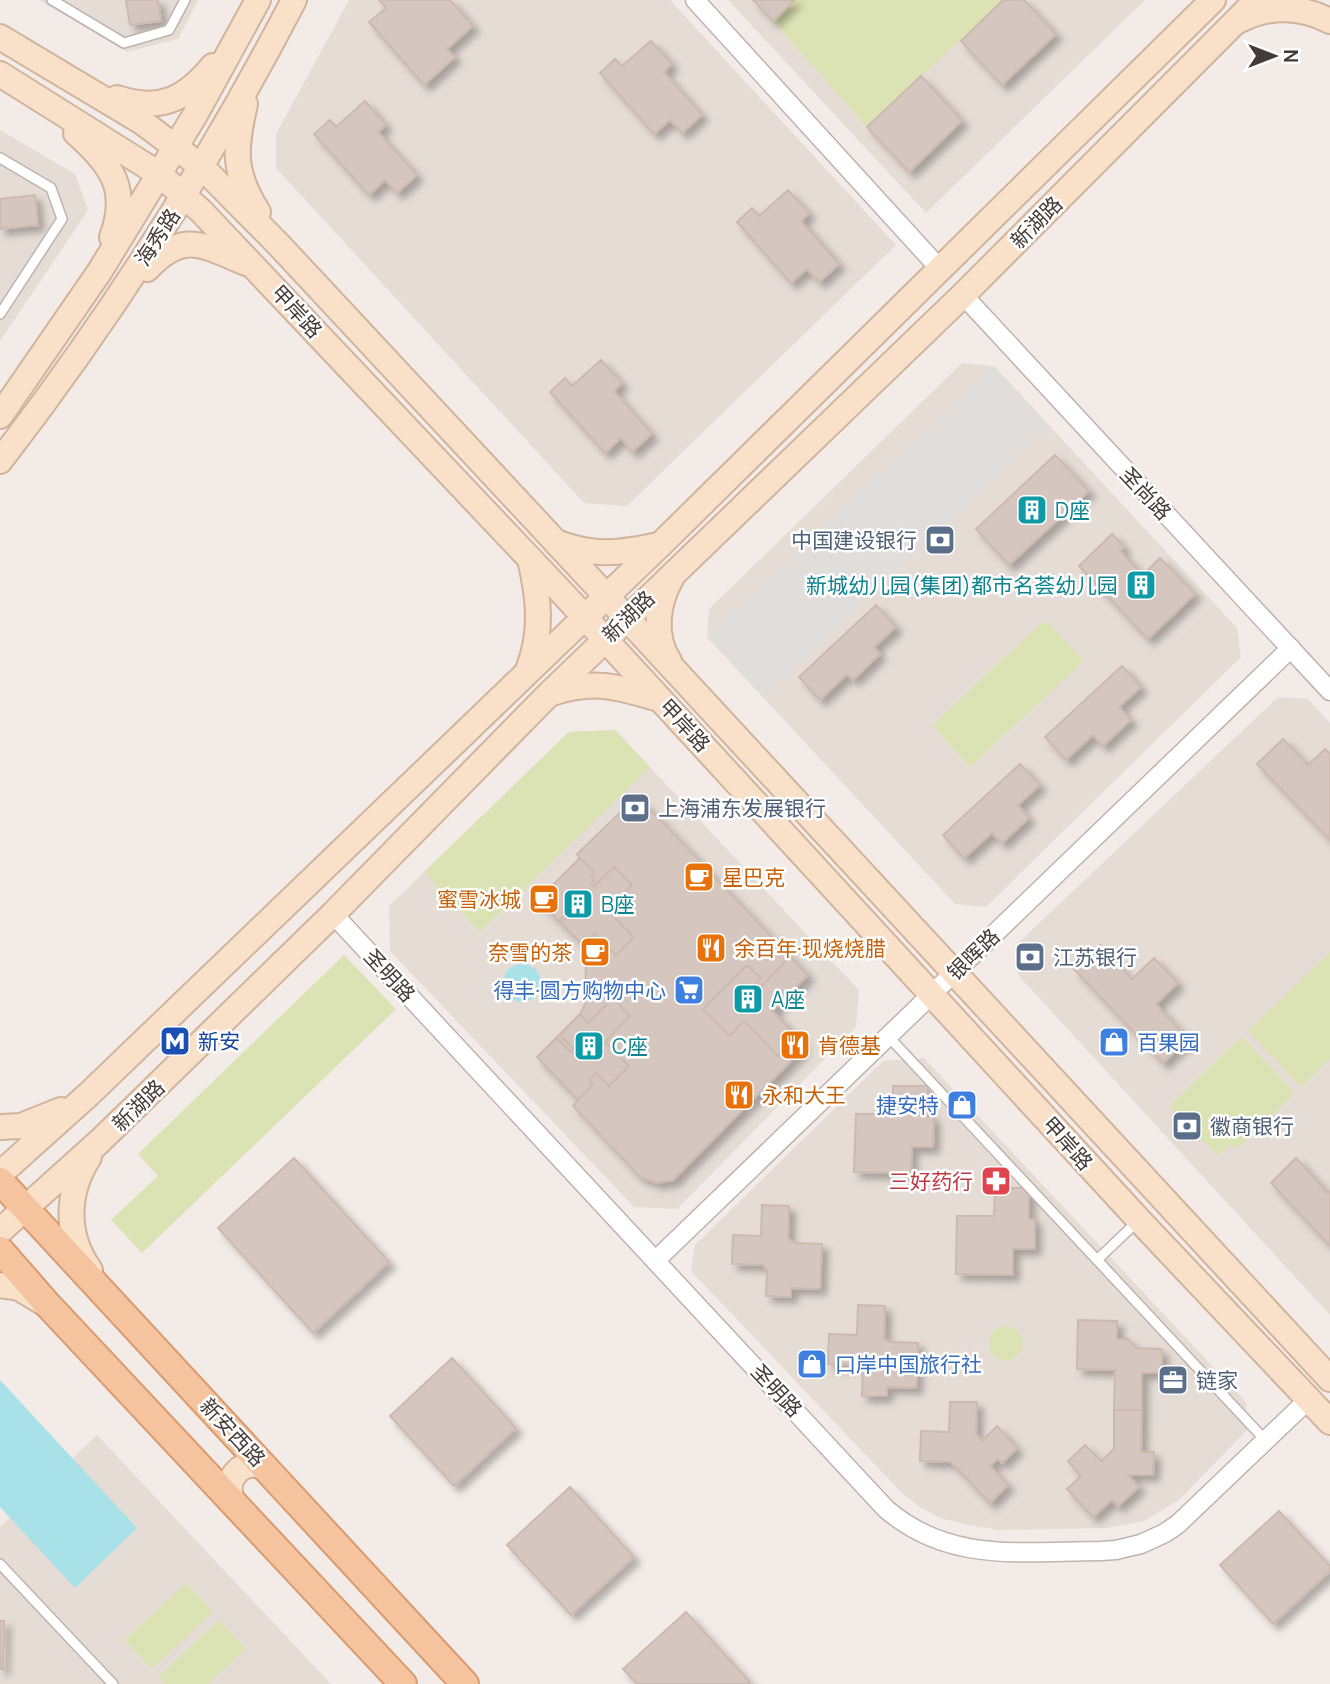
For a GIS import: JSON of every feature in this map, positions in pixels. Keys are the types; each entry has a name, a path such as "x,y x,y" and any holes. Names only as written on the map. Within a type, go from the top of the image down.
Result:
{"main road":[{"name":"海秀路","path":"0,416 100,271 176,146 258,0"},
{"name":"海秀路","path":"0,461 112,304 185,194 294,0"},
{"name":"新湖路","path":"0,1231 100,1141 333,914 548,695 963,295 1257,0"},
{"name":"新湖路","path":"0,1174 89,1094 607,597 1208,4"},
{"path":"1233,23 1261,11 1276,9 1306,11 1330,21"},
{"path":"85,87 142,105 170,101 190,89 209,71 240,33"},
{"name":"甲岸路","path":"0,37 85,87 176,146 202,167 279,245 607,597 1330,1379"},
{"name":"甲岸路","path":"0,74 159,174 185,194 530,558 1139,1220 1330,1422"},
{"path":"252,76 239,132 236,159 238,173 246,192 279,245"},
{"path":"26,89 106,162 118,185 119,212 100,271"},
{"path":"1088,124 1101,120 1110,124 1115,138 1110,148"},
{"path":"112,304 160,255 185,244 210,248 256,267"},
{"path":"761,446 756,455 760,469 768,473 781,469"},
{"path":"449,472 460,476 470,472 474,459 469,449"},
{"path":"556,543 575,550 601,554 660,545"},
{"path":"528,672 536,652 540,618 530,558"},
{"path":"675,671 660,640 659,622 666,587 676,569"},
{"path":"548,695 583,684 628,690 662,700"},
{"path":"0,1128 21,1126 40,1120 89,1094"},
{"path":"100,1141 78,1177 72,1196 71,1226 83,1260 108,1297"},
{"name":"新安西路","path":"0,1181 465,1684"},
{"path":"0,1250 48,1306 403,1684"},
{"path":"0,1285 19,1289 48,1306"},
{"path":"234,1504 229,1484 237,1470 251,1464 267,1469"}],"street":[{"path":"695,0 940,269"},
{"name":"圣尚路","path":"963,295 1330,691"},
{"name":"银晖路","path":"656,1259 1291,648"},
{"name":"圣明路","path":"333,914 886,1509 912,1529 955,1546 986,1550 1101,1551 1141,1544 1165,1533 1189,1515 1309,1399"}],"lane":[{"path":"52,0 124,43 169,30 185,0"},
{"path":"0,158 51,188 61,219 0,314"},
{"path":"888,1036 1266,1441"},
{"path":"1097,1259 1139,1220"},
{"path":"0,1564 113,1684"}],"shaded area":[{"path":"39,0 198,0 178,39 127,52"},
{"path":"349,0 670,0 896,245 627,506 584,503 276,168 276,134"},
{"path":"728,0 1145,0 926,213"},
{"path":"0,130 75,174 88,210 0,341"},
{"path":"962,363 994,366 1237,628 1241,657 986,907 955,904 707,637 709,609"},
{"path":"994,366 1050,426 763,697 707,637"},
{"path":"1278,697 1308,699 1330,723 1330,1315 1018,975 1016,945"},
{"path":"615,730 859,990 856,1027 677,1209 634,1207 390,951 389,906 569,732"},
{"path":"924,1058 1246,1402 1248,1429 1180,1499 1144,1521 1107,1528 998,1530 940,1518 921,1508 901,1492 691,1271 695,1245 883,1061"},
{"path":"97,1435 331,1684 0,1684 0,1527"}],"green space":[{"path":"795,0 1003,0 867,127 773,21"},
{"path":"1045,620 1084,661 970,767 932,725"},
{"path":"615,730 650,767 480,932 424,872 569,732"},
{"path":"1330,952 1330,1059 1301,1087 1248,1031"},
{"path":"344,955 396,1009 142,1253 111,1220 158,1176 138,1154"},
{"path":"1242,1036 1295,1093 1237,1149 1231,1144 1218,1156 1170,1106"},
{"path":"1006,1326 1018,1331 1023,1343 1018,1355 1006,1360 994,1355 989,1343 994,1331"},
{"path":"186,1583 213,1612 152,1669 125,1640"},
{"path":"219,1620 246,1649 208,1684 165,1684 158,1677"}],"water":[{"path":"522,964 535,970 541,983 535,996 522,1002 509,996 503,983 509,970"},
{"path":"0,1380 137,1528 75,1588 0,1507"}],"building":[{"path":"126,0 158,0 161,21 130,25"},
{"path":"379,0 450,0 473,26 447,49 455,57 424,85 369,22 386,8"},
{"path":"753,0 795,0 773,21"},
{"path":"1003,0 1024,0 1056,34 1002,85 961,41"},
{"path":"651,41 672,64 664,72 702,115 682,133 670,120 654,134 600,73 615,59 622,66"},
{"path":"921,76 962,121 909,172 867,127"},
{"path":"365,101 386,125 378,132 417,175 397,193 385,180 369,195 314,134 330,120 336,127"},
{"path":"788,190 809,213 801,221 839,264 819,282 807,269 791,283 737,222 752,208 759,216"},
{"path":"35,195 38,225 0,229 0,199"},
{"path":"601,360 622,383 614,391 652,434 632,452 621,438 605,453 550,392 565,378 572,386"},
{"name":"D座","path":"1055,455 1089,491 1009,565 976,529"},
{"name":"新城幼儿园(集团)都市名荟幼儿园","path":"1112,534 1124,547 1120,551 1143,575 1160,558 1195,594 1148,639 1079,566"},
{"path":"876,605 896,627 874,647 880,654 853,680 847,674 820,700 799,677"},
{"path":"1122,666 1141,687 1119,707 1131,720 1103,746 1093,735 1066,760 1045,737"},
{"path":"1283,739 1308,765 1325,749 1330,754 1330,840 1257,764"},
{"path":"1020,764 1040,785 1018,805 1029,818 1002,843 992,833 964,858 943,835"},
{"name":"得丰·圆方购物中心","path":"631,802 643,803 648,807 808,975 772,1011 800,1039 800,1052 673,1180 657,1183 640,1177 573,1106 578,1100 537,1057 580,1014 585,1004 586,957 583,945 538,900 580,858 577,854"},
{"name":"B座","path":"580,858 594,872 591,875 595,879 591,883 594,886 614,867 632,885 607,910 634,937 616,955 595,933 583,945 561,923 574,911 572,908 559,921 538,900"},
{"path":"1100,945 1132,979 1154,958 1178,983 1156,1004 1188,1039 1163,1063 1074,969"},
{"name":"A座","path":"790,957 808,975 772,1011 797,1036 778,1056 744,1021 730,1036 703,1009 747,965 761,978 754,986 758,990"},
{"name":"C座","path":"613,998 630,1016 605,1042 629,1066 609,1086 596,1073 589,1080 593,1085 578,1100 537,1057 557,1038 571,1052 574,1049 560,1035 580,1014 588,1023"},
{"path":"893,1086 928,1086 927,1117 934,1117 933,1147 912,1147 911,1173 854,1172 856,1114 893,1114"},
{"path":"294,1158 389,1262 313,1333 218,1228"},
{"path":"1296,1158 1328,1193 1330,1191 1330,1246 1271,1183"},
{"path":"995,1188 1029,1188 1029,1219 1035,1219 1035,1249 1013,1249 1013,1275 956,1274 957,1216 994,1216"},
{"path":"762,1205 789,1206 788,1238 794,1243 822,1244 820,1289 791,1288 791,1297 766,1296 767,1270 763,1265 732,1264 733,1235 761,1236"},
{"path":"858,1305 885,1306 884,1338 890,1342 918,1343 916,1388 887,1387 887,1396 862,1396 863,1369 859,1365 828,1364 829,1334 857,1335"},
{"path":"1078,1320 1117,1321 1117,1339 1128,1339 1136,1348 1162,1349 1162,1373 1142,1373 1142,1410 1114,1410 1115,1370 1077,1369"},
{"path":"452,1358 516,1428 454,1486 390,1416"},
{"path":"950,1402 977,1402 976,1434 982,1441 997,1426 1017,1448 1002,1463 998,1459 990,1466 1008,1485 990,1503 951,1462 920,1461 921,1431 949,1432"},
{"path":"1114,1410 1142,1410 1141,1452 1154,1452 1153,1475 1128,1475 1139,1487 1118,1506 1112,1500 1093,1517 1067,1489 1081,1476 1068,1461 1085,1445 1101,1461 1114,1449"},
{"path":"570,1487 634,1557 571,1615 507,1545"},
{"path":"1279,1511 1330,1566 1330,1571 1273,1624 1220,1565"},
{"path":"686,1612 750,1682 748,1684 637,1684 623,1669"},
{"path":"0,1621 4,1621 3,1669 0,1669"}],"place":[{"name":"D座","path":"1032,510"},
{"name":"中国建设银行","path":"940,540"},
{"name":"新城幼儿园(集团)都市名荟幼儿园","path":"1141,585"},
{"name":"上海浦东发展银行","path":"635,808"},
{"name":"星巴克","path":"699,877"},
{"name":"蜜雪冰城","path":"544,899"},
{"name":"B座","path":"578,904"},
{"name":"余百年·现烧烧腊","path":"711,948"},
{"name":"奈雪的茶","path":"595,952"},
{"name":"江苏银行","path":"1030,957"},
{"name":"得丰·圆方购物中心","path":"689,990"},
{"name":"A座","path":"748,999"},
{"name":"新安","path":"175,1041"},
{"name":"百果园","path":"1114,1042"},
{"name":"肯德基","path":"795,1045"},
{"name":"C座","path":"589,1046"},
{"name":"永和大王","path":"739,1095"},
{"name":"捷安特","path":"962,1105"},
{"name":"徽商银行","path":"1187,1126"},
{"name":"三好药行","path":"996,1181"},
{"name":"口岸中国旅行社","path":"812,1364"},
{"name":"链家","path":"1173,1380"}]}
